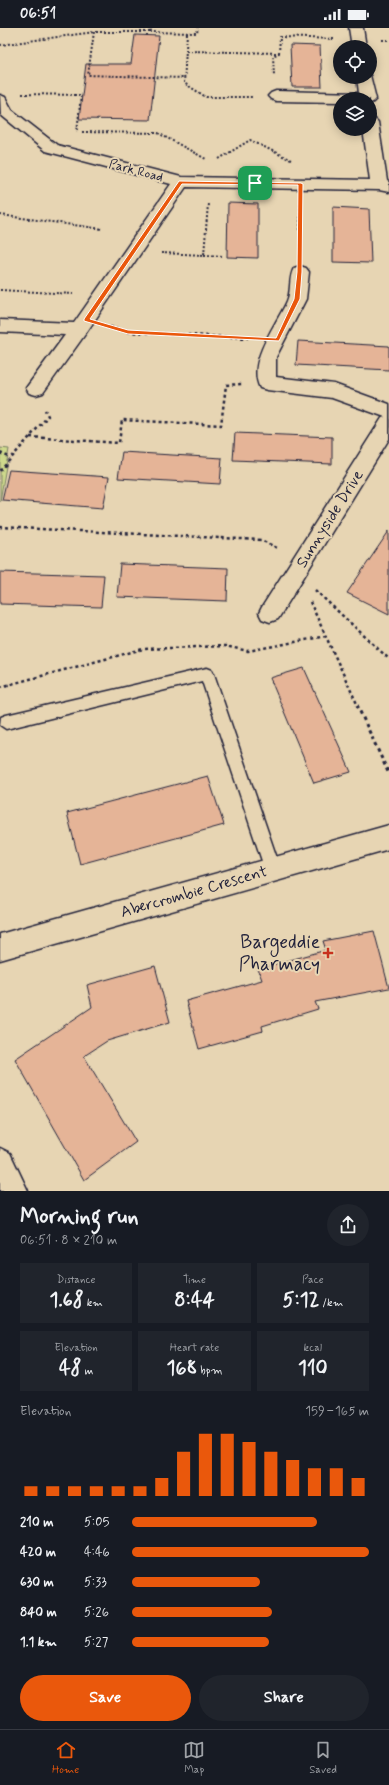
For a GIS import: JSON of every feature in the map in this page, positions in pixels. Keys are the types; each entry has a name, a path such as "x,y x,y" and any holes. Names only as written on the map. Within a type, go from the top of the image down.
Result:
{"street":[{"path":"276,96 333,98"},
{"name":"Park Road","path":"0,100 6,112 51,148 181,182 384,186"},
{"path":"373,136 384,186"},
{"path":"36,388 83,325 181,182"},
{"path":"300,272 297,299 267,358 267,383 334,391 389,411"},
{"path":"0,326 83,325"},
{"name":"Sunnyside Drive","path":"270,614 389,423"},
{"name":"Abercrombie Crescent","path":"0,947 389,837"},
{"path":"0,1163 13,1191"}],"lane":[{"path":"6,722 207,674 273,870"}],"path":[{"path":"150,32 151,28"},
{"path":"0,45 94,32 150,32 187,34 197,33 198,28"},
{"path":"94,32 88,75 184,78"},
{"path":"187,34 184,83 206,97 276,96 272,56 279,53"},
{"path":"279,53 280,37 358,38"},
{"path":"186,51 279,53"},
{"path":"15,94 81,95 77,132 158,133 206,159"},
{"path":"213,163 250,140 292,161"},
{"path":"204,255 210,183"},
{"path":"300,272 301,184"},
{"path":"0,216 103,229"},
{"path":"137,246 165,254 224,256"},
{"path":"0,290 103,295"},
{"path":"83,325 128,332 277,340"},
{"path":"30,437 119,443 122,420 221,425 226,385 267,383"},
{"path":"0,471 48,416 36,388"},
{"path":"0,453 11,458"},
{"path":"0,527 261,540 300,566 389,659"},
{"path":"300,566 326,636 389,774"},
{"path":"0,687 143,649 225,646 248,651 326,636"}],"green space":[{"path":"0,448 9,449 0,501"}],"building":[{"path":"135,35 159,36 150,120 79,119 86,64 131,64"},
{"path":"290,45 320,46 322,87 292,87"},
{"path":"228,203 258,204 258,258 227,257"},
{"path":"333,207 369,209 371,263 333,262"},
{"path":"298,341 389,346 389,370 296,365"},
{"path":"235,433 332,437 332,464 233,460"},
{"path":"122,452 222,458 220,484 118,478"},
{"path":"9,470 109,477 103,508 2,500"},
{"path":"389,531 389,614 347,593"},
{"path":"120,564 228,568 227,601 117,597"},
{"path":"0,572 104,575 101,607 0,604"},
{"path":"304,668 351,772 314,783 270,678"},
{"path":"208,776 224,825 80,864 67,813"},
{"path":"374,931 389,988 315,1002 318,1009 262,1026 263,1031 199,1049 186,1001 262,980 258,969 326,950 323,941"},
{"path":"155,966 170,1022 107,1041 84,1056 136,1142 84,1180 15,1059 92,1007 87,985"}],"place":[{"name":"Bargeddie Pharmacy","path":"328,953"}],"route":[{"path":"181,182 255,183 301,184 300,272 297,299 277,340 128,332 86,320 181,182"}]}
